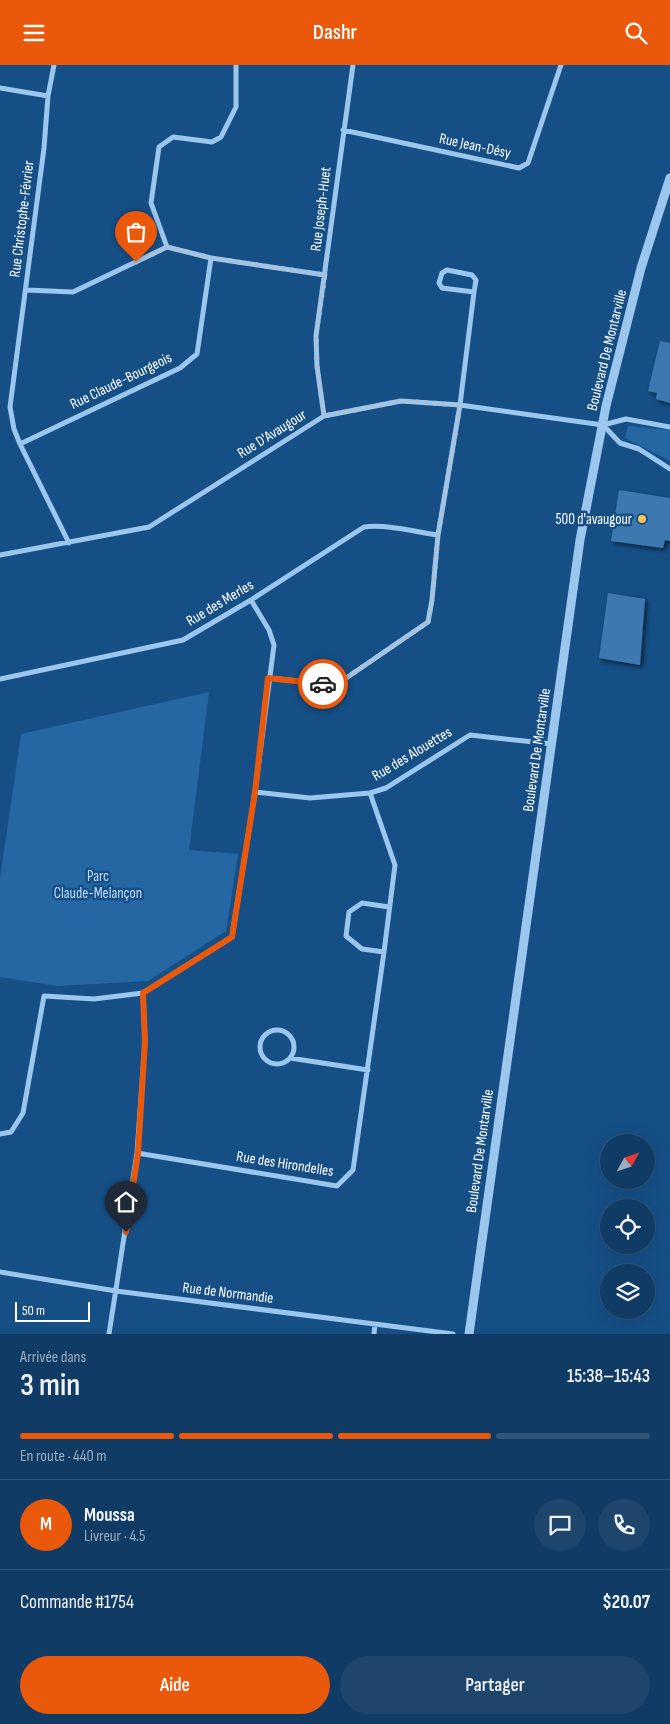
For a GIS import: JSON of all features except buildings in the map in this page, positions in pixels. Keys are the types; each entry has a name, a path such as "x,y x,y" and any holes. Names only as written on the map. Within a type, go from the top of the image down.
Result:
{"street":[{"name":"Rue Christophe-Février","path":"54,65 48,96 44,147 10,407 14,429 20,444 70,543"},
{"path":"167,247 151,203 159,147 173,137 212,143 221,137 236,107 236,65"},
{"name":"Rue Joseph-Huet","path":"324,416 317,366 316,335 353,65"},
{"name":"Rue Jean-Désy","path":"343,130 519,168 528,163 561,65"},
{"path":"0,88 48,96"},
{"name":"Boulevard De Montarville","path":"468,1334 580,540 597,445 641,268 670,178"},
{"path":"26,290 73,292 167,247 211,258 325,275"},
{"name":"Rue Claude-Bourgeois","path":"20,444 180,367 197,354 211,258"},
{"path":"268,678 336,685 428,622 438,535 460,405 476,280 472,275 447,270 442,273 439,283 442,288 474,292"},
{"name":"Rue D'Avaugour","path":"0,555 149,527 324,416 401,401 460,405 603,425 626,419 670,427"},
{"path":"603,425 620,443 639,449 670,469"},
{"name":"Rue des Merles","path":"0,679 183,640 251,600 364,527 383,527 438,535"},
{"path":"0,1134 11,1132 23,1113 44,996 94,999 143,993 232,937 255,792 268,678 274,645 269,629 251,600"},
{"name":"Rue des Alouettes","path":"255,792 310,798 370,793 386,788 470,735 552,744"},
{"name":"Rue des Hirondelles","path":"138,1153 337,1186 353,1170 395,865 370,793"},
{"path":"384,953 362,949 346,936 349,912 362,903 389,907"},
{"path":"110,1334 138,1153 145,1042 143,993"},
{"path":"273,1029 279,1029 288,1034 292,1038 294,1048 290,1058 286,1062 274,1064 264,1058 259,1047 263,1036 273,1029"},
{"path":"290,1058 368,1070"},
{"name":"Rue de Normandie","path":"0,1272 116,1291 453,1334"},
{"path":"374,1334 375,1324"}],"green space":[{"path":"628,426 670,430 670,461 625,438"},
{"name":"Parc Claude-Melançon","path":"209,692 189,850 238,854 226,931 148,981 57,986 0,977 0,879 21,734"}],"way so far":[{"path":"136,262 167,247 211,258 325,275 316,335 317,366 324,416 401,401 460,405 438,535 431,612 428,622 336,685 323,684"}],"place":[{"name":"500 d'avaugour","path":"642,519"}],"route":[{"path":"126,1232 138,1153 145,1042 143,993 232,937 255,792 268,678 323,684"}]}
